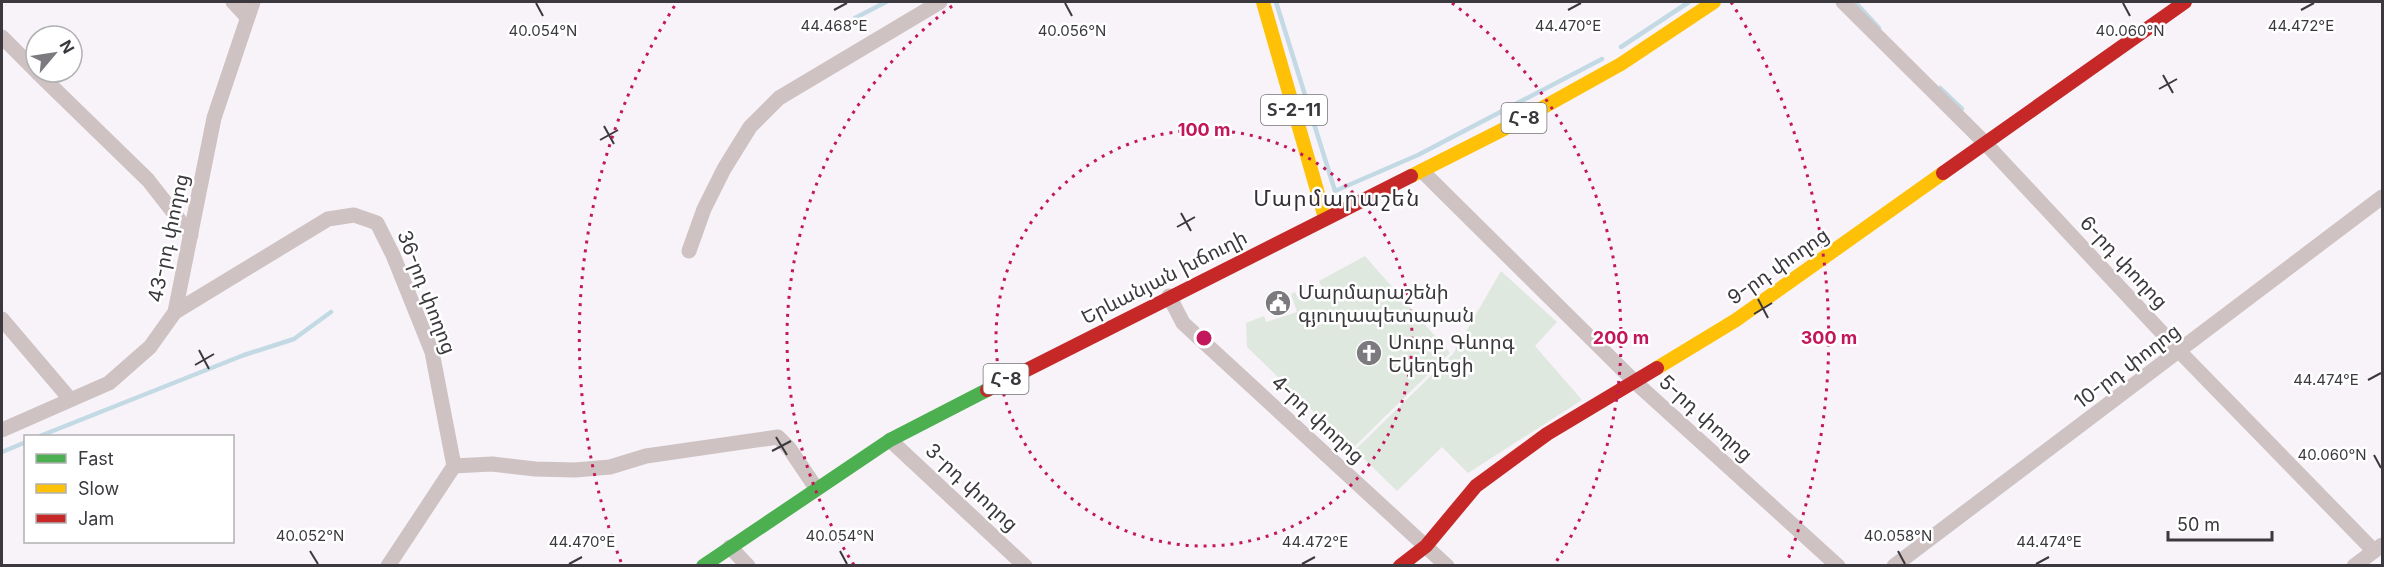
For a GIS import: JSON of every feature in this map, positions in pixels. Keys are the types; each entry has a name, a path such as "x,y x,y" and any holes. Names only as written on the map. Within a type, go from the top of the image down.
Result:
{"main road":[{"name":"Տ-2-11","path":"1263,2 1325,218"},
{"name":"Երևանյան խճուղի","path":"703,566 890,440 1169,296 1422,171 1581,87 1714,2"},
{"name":"9-րդ փողոց","path":"1400,566 1426,546 1476,486 1547,434 1736,320 2185,2"}],"street":[{"path":"233,2 250,9"},
{"path":"689,251 704,209 724,169 750,127 779,98 940,2"},
{"name":"6-րդ փողոց","path":"1843,2 1986,144 2180,352 2378,548"},
{"name":"43-րդ փողոց","path":"2,430 109,383 150,347 175,312 214,118 250,9"},
{"path":"2,37 24,58"},
{"path":"50,84 148,180 191,235"},
{"name":"5-րդ փողոց","path":"1422,171 1635,382 1838,566"},
{"name":"10-րդ փողոց","path":"1894,566 2180,352 2382,197"},
{"name":"36-րդ փողոց","path":"175,312 328,219 354,215 377,224 393,255 432,352 454,466"},
{"name":"4-րդ փողոց","path":"1169,296 1183,323 1447,566"},
{"path":"2,319 70,399"},
{"path":"388,566 454,466 492,464 545,470 598,468 646,456 778,437 789,448 816,488"},
{"name":"3-րդ փողոց","path":"890,440 1025,566"},
{"path":"730,547 748,566"},
{"path":"2354,566 2378,548"}],"shaded area":[{"path":"1365,256 1450,353 1352,449 1247,347 1246,323 1264,316 1266,322 1297,312 1291,294 1295,292 1299,300 1323,290 1319,281"},
{"path":"1501,271 1557,322 1535,346 1582,400 1468,473 1442,447 1397,491 1355,450 1453,354"}],"waterway":[{"path":"855,18 886,2"},
{"path":"1276,2 1335,191 1418,155 1602,59"},
{"path":"1621,47 1689,2"},
{"path":"1855,2 1879,28"},
{"path":"1940,88 1962,109"},
{"path":"43,435 244,355 294,339 331,312"},
{"path":"2,452 24,443"}],"traffic: fast":[{"path":"703,566 890,440 987,390"}],"traffic: slow":[{"path":"1263,2 1325,218"},
{"path":"1411,176 1504,129 1621,64 1714,2"},
{"path":"1657,368 1736,320 1943,173"}],"traffic: jam":[{"path":"1943,173 2185,2"},
{"path":"987,390 1411,176"},
{"path":"1400,566 1426,546 1476,486 1547,434 1657,368"}],"place":[{"name":"Մարմարաշենի գյուղապետարան","path":"1278,303"},
{"name":"Սուրբ Գևորգ Եկեղեցի","path":"1369,353"}],"district":[{"name":"Մարմարաշեն","path":"1337,198"}]}
